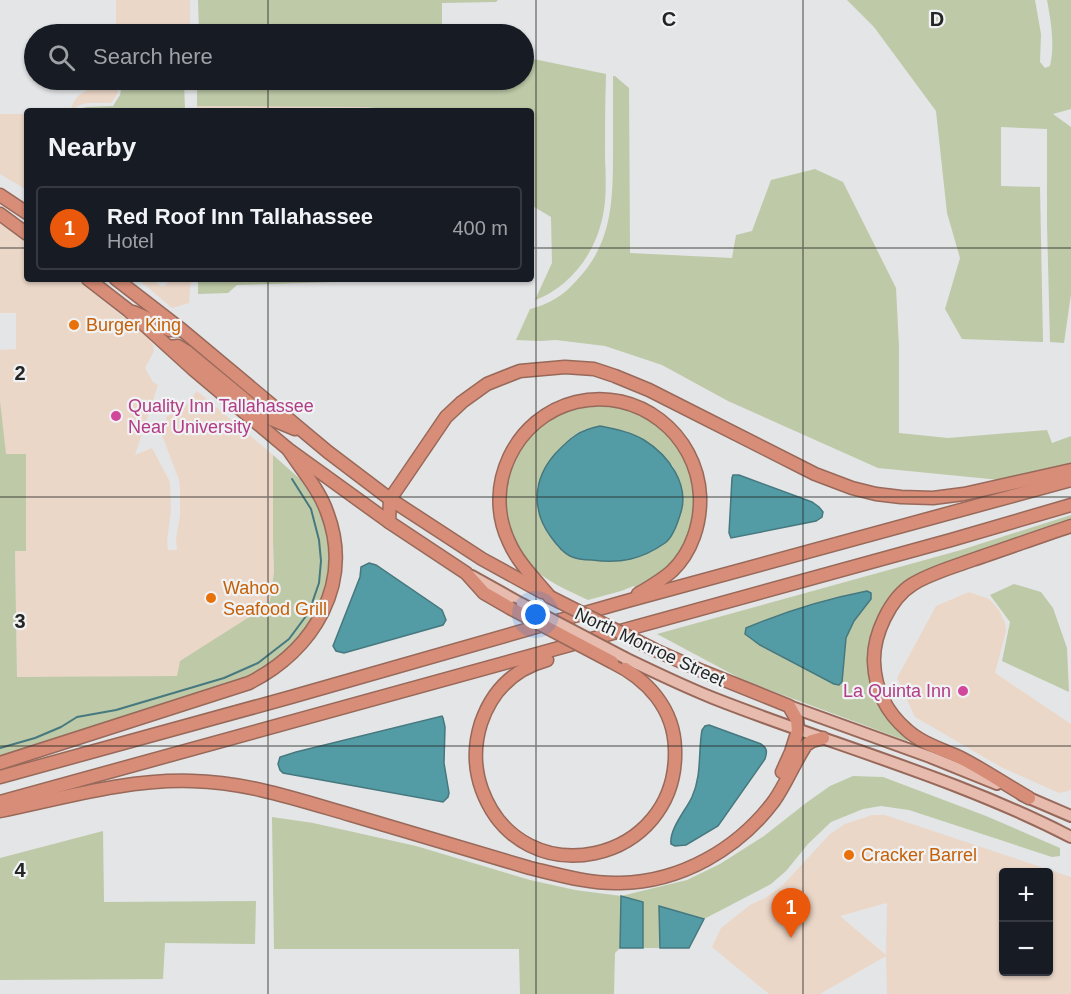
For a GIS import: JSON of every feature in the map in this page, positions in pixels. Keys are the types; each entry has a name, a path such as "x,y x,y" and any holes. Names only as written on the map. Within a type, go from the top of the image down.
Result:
{"highway":[{"path":"0,195 24,211"},
{"path":"0,214 24,232"},
{"path":"92,282 128,310 288,449 389,522 466,573 484,593 516,606 612,662 630,671 645,683 660,702 674,735 675,759 671,785 656,814 642,830 626,842 606,851 572,856 534,848 518,838 491,811 478,781 475,750 477,735 488,706 498,690 531,665 643,632 660,620"},
{"name":"North Monroe Street","path":"120,282 182,330 305,434 390,499 482,559 550,597 655,650 789,705"},
{"path":"128,310 169,330 182,330"},
{"path":"168,347 178,346 186,351 266,417 305,434"},
{"path":"389,522 390,499 446,417 462,402 487,384 520,371 565,367 594,369 615,375 815,474 876,494 933,498 964,494 1071,470"},
{"path":"550,597 522,564 509,543 501,522 499,501 502,477 509,455 523,435 539,420 557,410 576,402 615,400 655,415 670,428 686,448 699,484 698,522 687,552 673,570 627,601"},
{"path":"0,763 249,683 279,665 295,651 323,611 333,581 335,555 332,526 327,510 288,449"},
{"path":"0,777 627,601 1071,480"},
{"path":"0,802 1071,505"},
{"path":"1029,798 905,729 895,719 880,693 875,677 874,654 886,616 912,585 942,571 1071,526"},
{"path":"743,834 780,777 791,752 798,729 789,705"},
{"path":"0,812 127,785 190,781 219,782 268,791 568,878 620,883 646,881 672,875 697,865 727,847 760,818 774,801 806,745 823,738"}],"main road":[{"name":"North Monroe Street","path":"516,606 713,698 946,781 1031,816 1071,837"},
{"name":"North Monroe Street","path":"789,705 990,780 1071,816"}],"shaded area":[{"path":"116,0 190,0 190,24 116,24"},
{"path":"88,90 118,90 111,103 87,103 71,108 78,96"},
{"path":"207,105 375,108 197,108 197,106"},
{"path":"0,114 24,114 24,188 0,174"},
{"path":"0,223 24,240 24,282 80,282 149,339 154,351 145,368 153,382 158,385 135,455 152,448 170,482 171,510 168,550 177,550 180,489 179,480 162,435 167,416 182,411 197,391 273,455 274,572 270,601 177,676 17,678 15,551 26,550 26,455 0,454 0,350 16,349 16,313 0,313"},
{"path":"142,282 156,282 165,286 168,282 191,282 189,303 172,308"},
{"name":"La Quinta Inn","path":"969,592 989,599 999,610 1005,623 1006,631 995,673 1071,724 1071,789 1069,791 1059,793 1001,767 915,717 897,678 936,606"},
{"path":"872,815 885,815 1044,868 999,868 999,976 1053,976 1053,871 1071,877 1071,994 887,994 886,956 820,994 769,994 712,947 721,928 750,905 781,887 830,834 845,824","holes":["887,904 886,955 840,916"]}],"green space":[{"path":"198,0 498,0 496,2 442,3 442,24 199,24"},
{"path":"847,0 1035,0 1041,34 1040,62 1045,68 1050,66 1052,50 1047,0 1071,0 1071,109 1053,114 1071,127 1071,294 1064,343 1050,342 1047,129 1001,127 1001,186 1040,187 1043,342 962,339 945,309 960,258 947,213 936,111 874,27"},
{"path":"534,59 606,74 606,193 600,227 584,261 576,271 567,281 535,300 552,263 551,217 534,207 534,108 197,106 197,90 534,90"},
{"path":"613,76 629,88 630,253 732,258 736,235 752,231 771,180 815,169 843,182 896,288 899,433 948,438 1047,430 1052,443 1071,436 1071,465 1000,480 878,468 728,401 662,365 605,346 556,340 516,340 530,309 550,302 572,285 589,266 604,235 612,186"},
{"path":"121,90 184,90 185,108 82,108 113,106"},
{"path":"198,282 334,282 237,285 228,293 198,294"},
{"path":"0,401 6,454 26,454 26,551 15,551 17,677 177,676 180,661 254,614 270,601 274,572 273,455 300,479 312,497 316,495 331,538 328,590 302,639 260,674 0,760"},
{"path":"607,404 634,410 667,429 690,463 697,510 684,548 669,567 646,585 636,588 634,586 588,600 542,575 519,551 507,519 506,486 516,454 526,439 547,421 554,416 580,407","holes":["600,426 627,432 654,448 673,466 681,486 613,562 569,556 558,547 548,533 537,509 537,487 548,462 573,436 585,429"]},
{"path":"1071,515 1071,523 968,559 887,603 875,624 869,651 907,741 745,681 657,634 961,550","holes":["867,591 862,610 846,638 842,682 838,685 749,638 769,619"]},
{"path":"1014,584 1041,592 1053,608 1067,648 1069,692 1002,661 1010,622 990,595"},
{"path":"853,776 883,777 986,816 1060,848 1060,856 1052,857 909,810 881,806 863,809 831,822 771,884 704,919 659,907 660,948 643,948 643,902 622,896 620,948 615,953 614,994 520,994 519,949 274,949 272,817 313,823 416,846 530,880 575,890 621,896 687,880 720,864 764,836 830,786"},
{"path":"103,831 104,902 256,901 255,944 165,943 163,979 0,980 0,858"}],"water":[{"path":"600,426 634,435 653,446 669,462 680,482 682,493 683,504 670,538 648,553 622,561 581,559 570,556 553,540 540,516 538,505 537,495 542,474 555,454 570,439 586,430"},
{"path":"733,475 739,475 812,502 823,512 822,517 816,521 731,538 729,533"},
{"path":"369,563 376,565 442,610 446,620 443,625 344,653 336,651 333,646 360,577 361,567"},
{"path":"867,591 871,593 871,599 854,621 846,638 842,682 839,685 760,645 745,634 746,628 775,617 821,602"},
{"path":"442,716 445,727 444,763 449,793 443,802 283,773 278,764 280,757 296,752"},
{"path":"709,725 761,744 766,749 766,757 718,826 686,845 675,846 671,844 671,838 695,789 699,772 702,730"},
{"path":"621,896 643,902 643,948 620,948"},
{"path":"659,906 704,919 689,948 660,948"}],"waterway":[{"path":"0,748 35,738 77,717 116,710 224,678 258,663 289,639 309,612 319,583 321,561 319,540 311,509 292,479"}],"place":[{"name":"Burger King","path":"74,325"},
{"name":"Quality Inn Tallahassee Near University","path":"116,416"},
{"name":"Wahoo Seafood Grill","path":"211,598"},
{"name":"La Quinta Inn","path":"963,691"},
{"name":"Cracker Barrel","path":"849,855"},
{"name":"Red Roof Inn Tallahassee","path":"791,938"}]}
